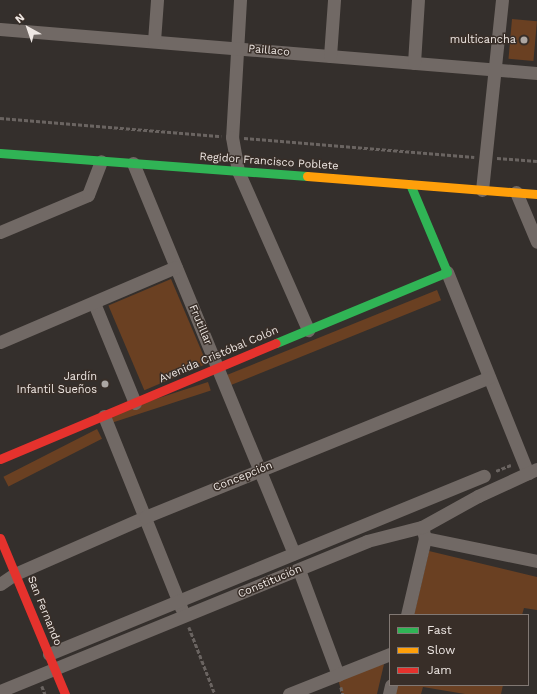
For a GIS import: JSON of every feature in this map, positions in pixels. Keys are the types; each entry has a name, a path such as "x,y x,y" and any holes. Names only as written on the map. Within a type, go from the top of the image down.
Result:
{"street":[{"path":"154,41 157,0"},
{"path":"240,0 232,137 238,171 308,330"},
{"path":"330,56 334,0"},
{"path":"414,63 418,0"},
{"path":"482,190 502,0"},
{"name":"Paillaco","path":"0,29 537,73"},
{"name":"Regidor Francisco Poblete","path":"0,154 537,194"},
{"path":"0,232 88,195 101,161"},
{"name":"Frutillar","path":"133,163 294,553"},
{"path":"410,184 523,460 532,470"},
{"path":"516,192 537,242"},
{"path":"0,342 176,267"},
{"name":"Avenida Cristóbal Colón","path":"0,459 446,272"},
{"path":"94,303 135,403"},
{"name":"Concepción","path":"0,584 15,574 145,517 489,378"},
{"path":"104,416 185,618"},
{"name":"Constitución","path":"0,691 185,618 367,541 423,533 478,496 532,470"},
{"name":"Constitución","path":"48,654 484,476"},
{"path":"407,614 423,533 537,561"},
{"name":"San Fernando","path":"0,538 65,694"},
{"path":"299,570 338,675"},
{"path":"290,694 389,654"}],"path":[{"path":"0,118 537,162"},
{"path":"484,476 523,460"},
{"path":"185,618 215,694"}],"shaded area":[{"name":"multicancha","path":"512,19 537,21 533,61 509,59"},
{"path":"171,279 207,364 144,390 108,306"},
{"path":"437,290 441,300 226,387 222,377"},
{"path":"208,382 211,391 112,423 109,414"},
{"path":"97,429 102,439 8,486 3,477"},
{"path":"429,551 537,577 537,610 524,608 522,614 414,614"},
{"path":"384,664 377,694 342,694 338,679"},
{"path":"397,686 503,686 501,694 465,694 423,687 421,694 395,694"}],"traffic: fast":[{"path":"0,153 307,176"},
{"path":"276,343 447,272 410,184"}],"traffic: slow":[{"path":"307,176 537,194"}],"traffic: jam":[{"path":"0,459 276,343"},
{"path":"0,538 65,694"}],"place":[{"name":"multicancha","path":"524,40"},
{"name":"Jardín Infantil Sueños","path":"105,384"}]}
